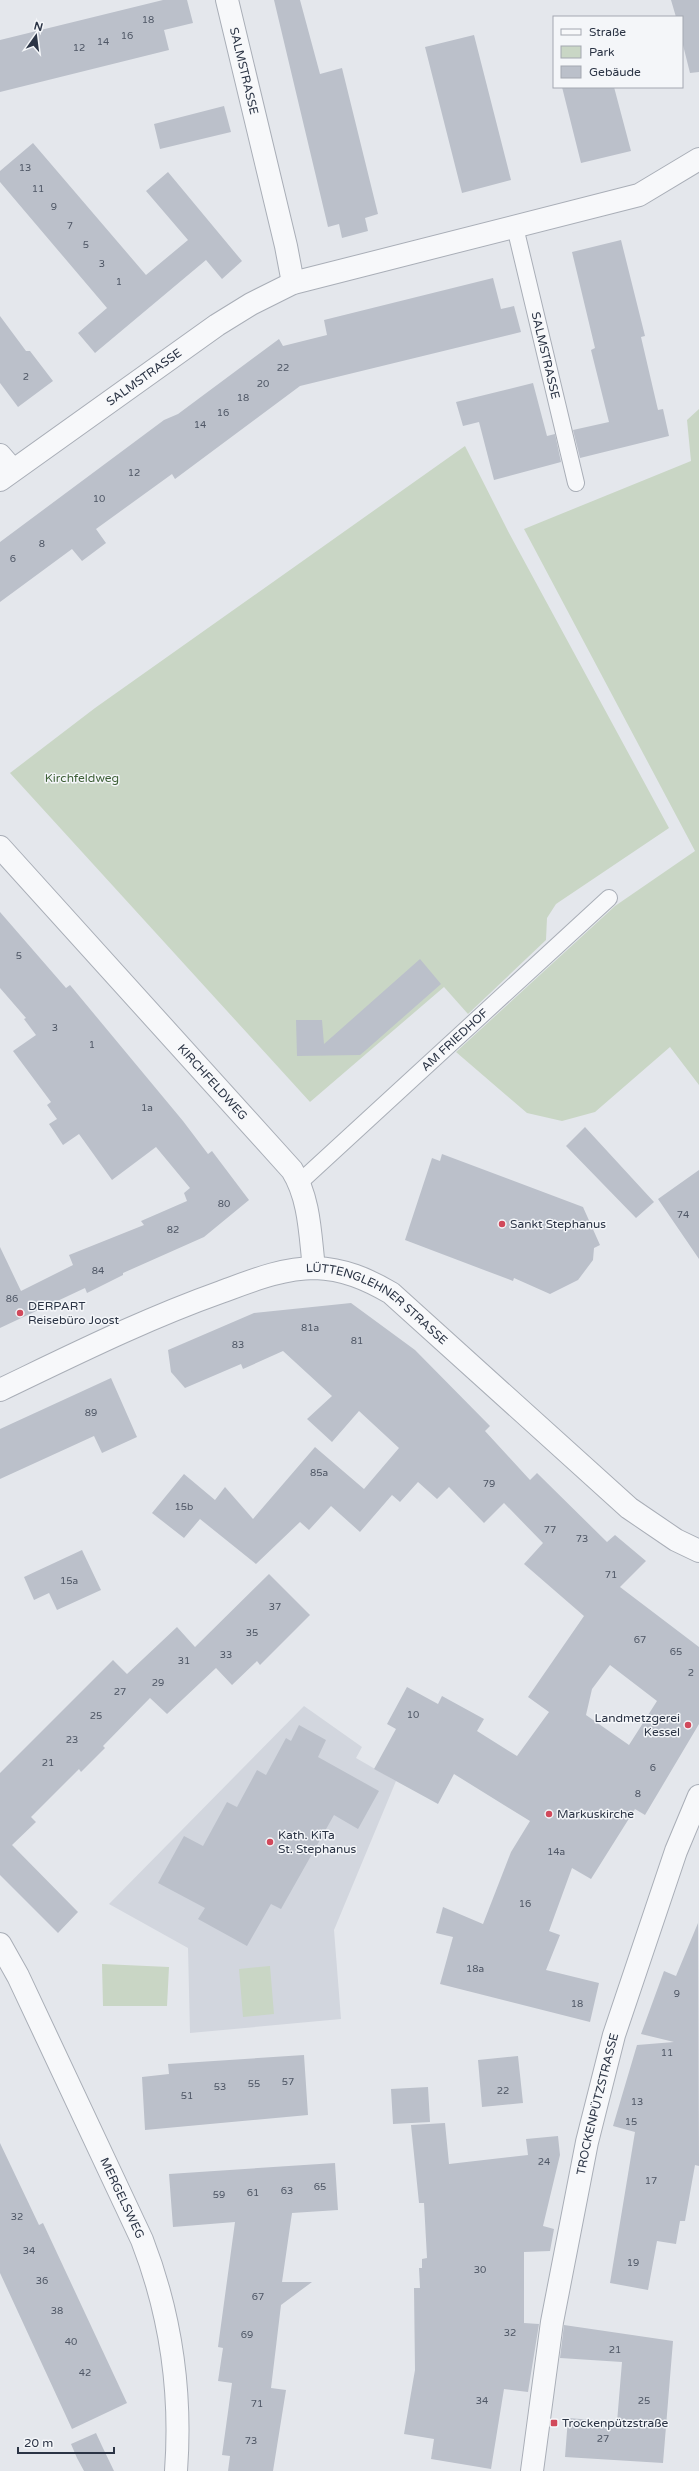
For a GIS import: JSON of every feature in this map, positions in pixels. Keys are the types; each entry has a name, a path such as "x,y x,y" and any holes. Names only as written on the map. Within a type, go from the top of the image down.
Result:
{"street":[{"name":"SALMSTRASSE","path":"227,0 286,246 293,282"},
{"name":"SALMSTRASSE","path":"4,468 217,325 293,282 639,195 699,159"},
{"name":"KIRCHFELDWEG","path":"0,847 292,1170 300,1182 307,1207 314,1268"},
{"name":"LÜTTENGLEHNER STRASSE","path":"0,1390 111,1337 202,1299 260,1278 288,1271 314,1268 348,1273 366,1279 392,1293 628,1508 676,1540 699,1551"},
{"name":"TROCKENPÜTZSTRASSE","path":"532,2471 552,2322 589,2134 614,2035 676,1852 699,1796"},
{"name":"MERGELSWEG","path":"0,1944 35,2011 142,2240 155,2274 167,2314 174,2357 179,2431 176,2471"}],"lane":[{"name":"SALMSTRASSE","path":"515,227 576,483"},
{"name":"AM FRIEDHOF","path":"300,1182 609,898"}],"shaded area":[{"name":"Kath. KiTa St. Stephanus","path":"304,1706 362,1747 356,1758 396,1781 334,1930 341,2019 190,2033 188,1948 109,1904"}],"green space":[{"path":"699,409 699,1085 670,1047 595,1112 562,1121 527,1113 456,1052 615,906 695,851 524,529 691,461 687,420"},
{"name":"Kirchfeldweg","path":"465,446 509,533 669,828 556,904 547,918 546,940 468,1014 444,987 310,1102 10,773 95,708"},
{"path":"102,1964 169,1967 167,2006 103,2006"},
{"path":"270,1966 274,2014 243,2017 239,1969"}],"building":[{"path":"163,0 187,0 193,23 164,30 169,50 0,92 0,40"},
{"path":"274,0 300,0 320,74 342,68 378,214 365,218 368,231 342,238 339,224 328,227"},
{"path":"671,0 699,0 699,72 690,73 683,45 683,16 676,16"},
{"path":"474,35 511,180 462,193 425,47"},
{"path":"562,88 614,88 631,151 581,163"},
{"path":"224,106 231,132 160,149 154,124"},
{"path":"33,143 146,275 188,240 146,191 168,172 242,261 222,279 206,260 95,353 78,333 107,308 0,182 0,171"},
{"path":"621,240 645,336 641,337 658,410 663,409 669,436 580,458 573,430 609,422 591,350 595,348 572,252"},
{"path":"493,278 501,309 514,306 521,332 300,386 175,479 172,474 96,529 106,543 82,561 72,549 0,602 0,542 164,420 178,414 279,339 283,346 327,335 324,320"},
{"path":"0,316 26,351 30,351 53,381 18,407 0,383"},
{"path":"533,383 547,436 555,434 561,462 494,480 479,422 463,426 456,402"},
{"path":"0,912 66,988 70,985 183,1121 208,1154 212,1151 249,1200 204,1237 123,1273 123,1275 87,1293 85,1288 0,1328 0,1247 21,1291 73,1265 69,1255 144,1225 141,1221 187,1201 184,1193 190,1188 156,1147 112,1180 79,1134 63,1145 49,1124 57,1119 47,1105 51,1102 13,1051 36,1035 24,1019 26,1018 0,988"},
{"path":"420,959 441,984 360,1055 297,1056 296,1020 322,1020 324,1044"},
{"path":"585,1127 654,1202 636,1218 566,1146"},
{"name":"Sankt Stephanus","path":"442,1154 583,1207 600,1245 594,1248 593,1260 578,1280 550,1294 514,1278 513,1281 405,1240 432,1158 440,1161"},
{"path":"699,1170 699,1259 658,1199"},
{"path":"351,1303 415,1350 490,1426 485,1431 530,1480 537,1473 607,1542 615,1535 646,1561 620,1587 699,1647 699,1724 645,1815 635,1809 591,1879 572,1868 549,1931 560,1935 546,1970 599,1983 590,2022 440,1984 453,1937 436,1933 443,1907 483,1924 511,1852 530,1821 454,1774 438,1804 374,1769 396,1729 387,1724 407,1687 438,1704 442,1696 484,1719 477,1731 517,1756 549,1712 528,1697 584,1616 524,1564 543,1543 504,1503 484,1523 449,1487 437,1499 418,1482 400,1502 392,1495 360,1532 331,1506 309,1530 300,1522 256,1564 200,1519 184,1538 152,1513 184,1474 215,1500 225,1487 253,1519 315,1447 364,1489 399,1448 359,1411 332,1442 307,1419 332,1396 283,1351 243,1369 241,1364 185,1388 171,1372 168,1350 254,1313","holes":["610,1665 657,1701 629,1745 586,1715 592,1689"]},
{"path":"111,1378 137,1437 102,1453 94,1436 0,1479 0,1429"},
{"path":"82,1550 101,1590 57,1610 49,1593 34,1600 24,1577"},
{"path":"269,1574 310,1615 260,1665 257,1661 232,1685 216,1668 167,1714 150,1698 103,1746 105,1748 81,1772 79,1769 31,1817 36,1822 12,1845 78,1912 58,1933 0,1875 0,1773 113,1660 127,1674 177,1627 195,1647"},
{"path":"299,1725 326,1740 318,1757 379,1791 358,1829 334,1815 281,1909 271,1904 247,1946 198,1919 205,1908 158,1883 184,1836 203,1846 227,1802 237,1807 257,1770 266,1775 286,1738 291,1741"},
{"path":"698,1923 699,2166 695,2165 685,2221 680,2221 676,2244 657,2241 648,2290 610,2283 635,2132 613,2126 637,2045 674,2042 641,2034 664,1971 676,1976"},
{"path":"304,2055 308,2115 145,2130 142,2077 169,2074 168,2064"},
{"path":"518,2056 523,2103 482,2107 478,2060"},
{"path":"428,2087 430,2122 393,2124 391,2089"},
{"path":"445,2123 449,2164 528,2155 526,2139 558,2136 560,2155 543,2226 554,2229 550,2251 524,2252 524,2323 539,2324 528,2392 504,2389 491,2469 431,2459 434,2439 404,2434 415,2370 414,2288 420,2288 419,2268 422,2268 422,2259 427,2258 424,2203 419,2203 411,2125"},
{"path":"0,2143 39,2225 43,2223 127,2403 72,2429 0,2273"},
{"path":"335,2163 338,2210 292,2213 282,2282 312,2282 281,2305 271,2388 286,2390 273,2471 228,2471 230,2456 222,2455 232,2383 218,2381 223,2348 218,2347 235,2222 173,2227 169,2174"},
{"path":"564,2325 673,2341 663,2463 565,2457 568,2418 617,2422 622,2362 560,2358"},
{"path":"96,2433 114,2471 84,2471 77,2458 71,2444"}],"place":[{"name":"Sankt Stephanus","path":"502,1224"},
{"name":"DERPART Reisebüro Joost","path":"20,1313"},
{"name":"Landmetzgerei Kessel","path":"688,1725"},
{"name":"Markuskirche","path":"549,1814"},
{"name":"Kath. KiTa St. Stephanus","path":"270,1842"},
{"name":"Trockenpützstraße","path":"554,2423"}]}
